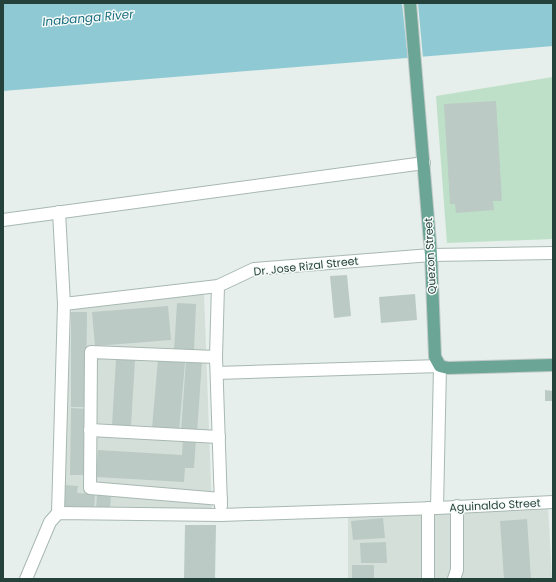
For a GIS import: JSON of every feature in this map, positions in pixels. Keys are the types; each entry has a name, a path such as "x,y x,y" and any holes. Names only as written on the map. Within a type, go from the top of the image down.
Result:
{"main road":[{"name":"Quezon Street","path":"410,3 431,255 434,346 435,357 440,366"},
{"path":"440,366 448,368 553,365"}],"street":[{"path":"3,220 424,163"},
{"path":"26,579 50,522 58,513 64,304 59,212"},
{"name":"Dr. Jose Rizal Street","path":"64,304 218,286 254,269 431,255 553,253"},
{"path":"218,286 216,357 221,515"},
{"path":"216,357 91,352 90,488 221,499"},
{"path":"217,373 440,366"},
{"name":"Quezon Street","path":"428,579 440,366"},
{"path":"90,430 219,437"},
{"name":"Aguinaldo Street","path":"58,513 221,515 433,508 553,502"},
{"path":"454,579 457,570 457,506"}],"shaded area":[{"path":"204,292 212,512 62,511 72,307"},
{"path":"548,505 552,579 348,579 348,516"}],"green space":[{"path":"553,77 553,239 447,243 436,96"}],"water":[{"name":"Inabanga River","path":"3,3 553,3 553,46 3,91"}],"pier":[{"path":"402,3 418,3 423,58 408,60"}],"building":[{"path":"496,101 502,201 493,201 494,210 456,213 455,204 450,204 444,104"},
{"path":"347,275 351,316 334,318 330,276"},
{"path":"415,294 417,320 381,323 379,297"},
{"path":"177,303 196,304 194,352 174,351"},
{"path":"168,306 171,340 95,346 92,312"},
{"path":"71,312 87,312 86,407 71,407"},
{"path":"116,359 135,360 131,426 112,425"},
{"path":"158,359 185,362 179,431 152,428"},
{"path":"186,360 202,361 197,433 181,432"},
{"path":"545,390 553,391 553,401 545,401"},
{"path":"71,408 86,409 85,475 70,475"},
{"path":"183,438 196,439 194,468 185,468 184,482 96,477 98,450 182,455"},
{"path":"65,485 78,486 77,493 95,494 94,510 64,508"},
{"path":"97,494 111,494 110,511 96,510"},
{"path":"383,518 385,538 353,540 351,521"},
{"path":"527,519 531,579 504,579 500,521"},
{"path":"185,525 216,525 215,579 184,579"},
{"path":"386,542 387,563 361,563 360,543"},
{"path":"352,565 374,565 374,579 352,579"}]}
